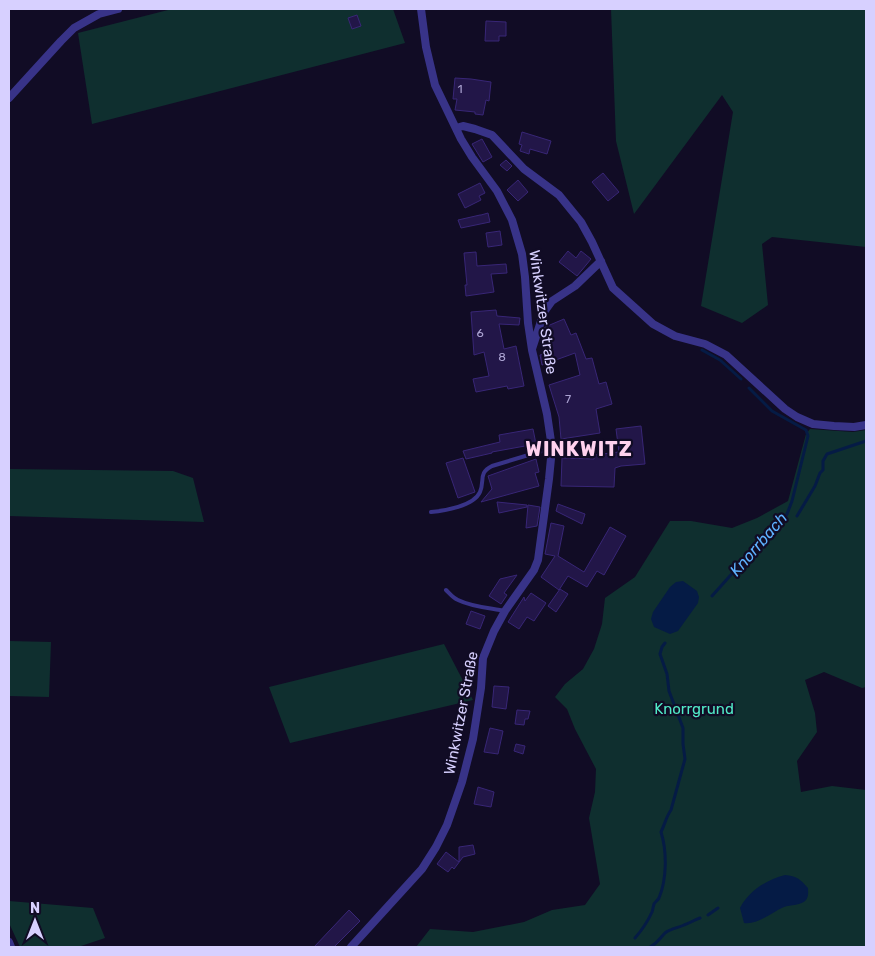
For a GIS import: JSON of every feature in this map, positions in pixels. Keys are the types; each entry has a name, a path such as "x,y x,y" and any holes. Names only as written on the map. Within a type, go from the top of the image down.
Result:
{"street":[{"path":"9,98 74,28 99,14 118,9"},
{"name":"Winkwitzer Straße","path":"351,947 422,869 447,825 462,782 473,739 481,688 483,658 494,631 534,570 538,560 550,478 552,448 532,350 522,254 512,220 497,191 472,157 435,85 426,47 421,9"},
{"path":"456,128 463,126 492,135 524,168 558,195 581,222 613,288 653,324 675,336 705,344 726,355 785,409 798,417 814,424 827,426 866,425"},
{"path":"532,350 542,317 552,301 576,286 601,261"},
{"path":"9,942 11,947"}],"lane":[{"path":"431,512 446,510 475,501 480,493 484,472 487,468 552,448"},
{"path":"446,590 458,600 472,605 506,611"}],"green space":[{"path":"172,9 393,9 405,43 92,124 78,33"},
{"path":"611,9 866,9 866,247 772,237 762,244 768,305 742,323 701,306 733,112 722,95 634,214 616,141"},
{"name":"Knorrgrund","path":"810,429 853,432 866,430 866,687 862,688 824,672 805,680 815,713 817,732 797,761 801,792 832,786 866,790 866,947 416,947 430,929 473,932 524,922 552,910 585,905 600,884 589,818 595,792 596,769 575,729 567,709 555,697 565,684 583,669 594,649 602,624 605,598 635,577 670,521 691,521 732,528 757,518 788,501 806,434"},
{"path":"9,469 173,471 193,478 204,522 9,516"},
{"path":"9,641 51,642 49,697 9,696"},
{"path":"444,644 473,700 290,743 269,687"},
{"path":"9,901 93,908 105,938 81,947 20,947 9,923"}],"water":[{"path":"683,581 697,591 698,603 678,631 670,634 654,627 651,619 653,612 670,587 676,582"},
{"path":"785,875 793,876 803,882 808,888 806,900 799,904 784,907 760,920 744,923 740,908 748,896 765,883"}],"building":[{"path":"357,15 361,26 352,29 348,18"},
{"path":"486,21 506,22 506,36 499,36 499,41 485,41"},
{"path":"455,78 491,82 489,101 486,100 483,115 475,114 475,112 455,110 457,99 453,99"},
{"path":"522,132 551,141 547,154 530,149 529,154 520,151 522,145 519,144"},
{"path":"482,139 492,157 483,162 472,144"},
{"path":"506,160 512,166 507,171 500,165"},
{"path":"603,173 619,192 608,201 592,182"},
{"path":"518,180 528,192 518,201 507,190"},
{"path":"480,183 485,193 479,196 481,200 465,208 458,194"},
{"path":"488,213 490,222 461,228 458,220"},
{"path":"500,231 502,245 488,247 486,233"},
{"path":"568,251 576,258 581,251 591,259 577,276 559,262"},
{"path":"476,252 477,266 506,264 507,273 491,274 494,292 466,296 465,285 467,285 464,253"},
{"path":"496,310 497,316 520,318 519,325 499,324 504,349 516,346 524,386 508,389 507,386 476,392 473,379 489,376 484,352 474,355 471,312"},
{"path":"564,319 571,335 576,333 586,359 592,358 599,384 606,382 612,404 596,409 600,433 561,439 559,417 549,385 580,375 575,353 542,365 540,355 550,352 543,334 545,327"},
{"path":"641,426 645,464 615,468 614,487 561,486 562,458 594,459 594,455 619,452 616,429"},
{"path":"533,429 536,444 466,459 463,451 500,442 499,435"},
{"path":"463,458 475,492 458,498 446,463"},
{"path":"536,459 539,472 535,473 539,486 481,502 492,489 488,476"},
{"path":"497,502 527,505 527,507 499,513"},
{"path":"558,504 585,514 582,524 556,511"},
{"path":"528,505 540,507 537,526 526,528"},
{"path":"551,523 564,526 558,556 584,572 610,527 626,536 604,575 597,571 587,587 568,576 559,590 541,577 555,556 545,554"},
{"path":"517,575 504,593 507,595 501,604 489,596 500,579"},
{"path":"560,589 568,594 556,612 548,606"},
{"path":"531,593 546,603 534,621 527,617 519,629 508,622 524,597 525,601"},
{"path":"471,611 485,616 480,629 466,624"},
{"path":"494,686 509,687 506,709 492,707"},
{"path":"517,710 530,711 524,725 515,724"},
{"path":"490,728 503,731 498,754 484,752"},
{"path":"516,744 525,746 523,754 514,751"},
{"path":"478,787 494,792 491,807 474,804"},
{"path":"473,845 475,854 463,857 454,869 452,867 448,872 437,864 446,852 459,862 459,847"},
{"path":"349,910 360,921 334,947 314,947"}],"waterway":[{"path":"702,350 720,360 741,379"},
{"name":"Knorrbach","path":"712,596 776,529 787,514 808,436 806,430 772,411 749,388"},
{"path":"797,516 823,470 823,461 827,454 866,441"},
{"name":"Knorrbach","path":"635,938 649,919 654,904 662,890 665,865 661,832 671,810 685,759 683,728 669,691 667,674 660,654 665,643"},
{"path":"708,915 718,908"},
{"path":"650,947 667,931 700,918"}],"district":[{"name":"WINKWITZ","path":"579,449"}]}
